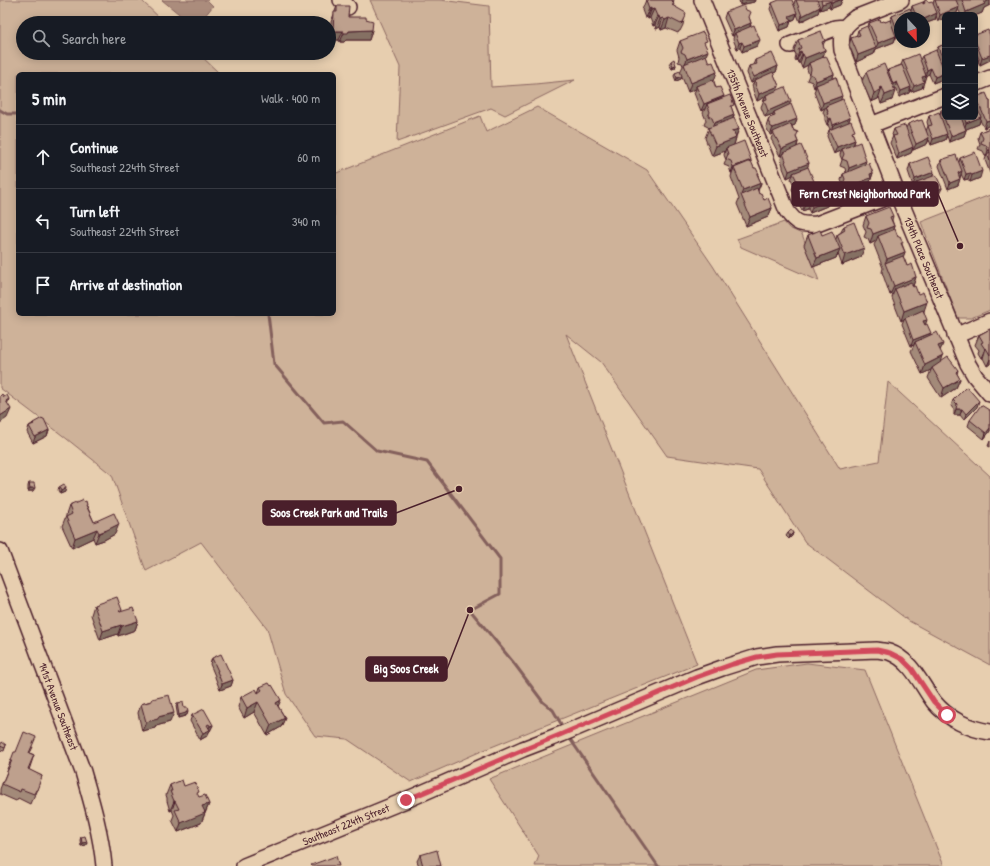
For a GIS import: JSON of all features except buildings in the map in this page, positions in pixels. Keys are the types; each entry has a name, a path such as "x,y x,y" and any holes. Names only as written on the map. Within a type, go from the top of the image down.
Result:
{"street":[{"name":"135th Avenue Southeast","path":"702,0 787,211 793,219 799,223 809,225 816,224 897,193"},
{"path":"790,45 835,28 845,27 855,18 901,0"},
{"name":"134th Place Southeast","path":"845,27 841,41 842,50 897,193 955,336 975,376 990,394"},
{"path":"978,83 990,78"},
{"path":"871,125 942,97"},
{"path":"955,336 990,322"},
{"name":"141st Avenue Southeast","path":"0,551 83,772 93,806 104,866"},
{"name":"Southeast 224th Street","path":"244,866 406,800 697,677 757,657 777,654 877,650 890,653 902,659 912,669 934,702 947,715 970,727 990,732"}],"shaded area":[{"path":"0,0 141,0 158,16 16,16 16,60 205,60 218,72 16,72 16,316 336,316 336,173 480,116 486,132 537,107 647,170 713,266 840,469 879,461 888,382 990,476 990,665 909,621 805,542 758,469 667,456 601,362 566,334 697,664 484,750 411,782 347,739 315,736 286,694 267,628 201,542 146,571 112,475 0,388"},
{"path":"162,0 207,0 213,6 205,16 181,16"},
{"path":"370,0 440,0 489,6 491,87 575,80 505,115 491,108 397,142 400,67"},
{"path":"990,195 990,310 971,318 958,318 921,222"},
{"path":"784,222 789,228 802,234 819,281 741,247 737,239"},
{"path":"807,663 865,670 944,866 535,866 539,856 489,779 756,670"}],"waterway":[{"path":"0,110 7,114 16,114"},
{"path":"268,316 274,364 324,423 343,421 377,451 427,462 500,559 500,594 470,610 513,662 543,702 553,710 564,729"},
{"path":"568,736 658,866"}],"place":[{"name":"Fern Crest Neighborhood Park","path":"960,246"},
{"name":"Soos Creek Park and Trails","path":"459,489"},
{"name":"Big Soos Creek","path":"470,610"}],"route":[{"path":"406,800 697,677 757,657 777,654 877,650 890,653 902,659 912,669 934,702 947,715"}]}
